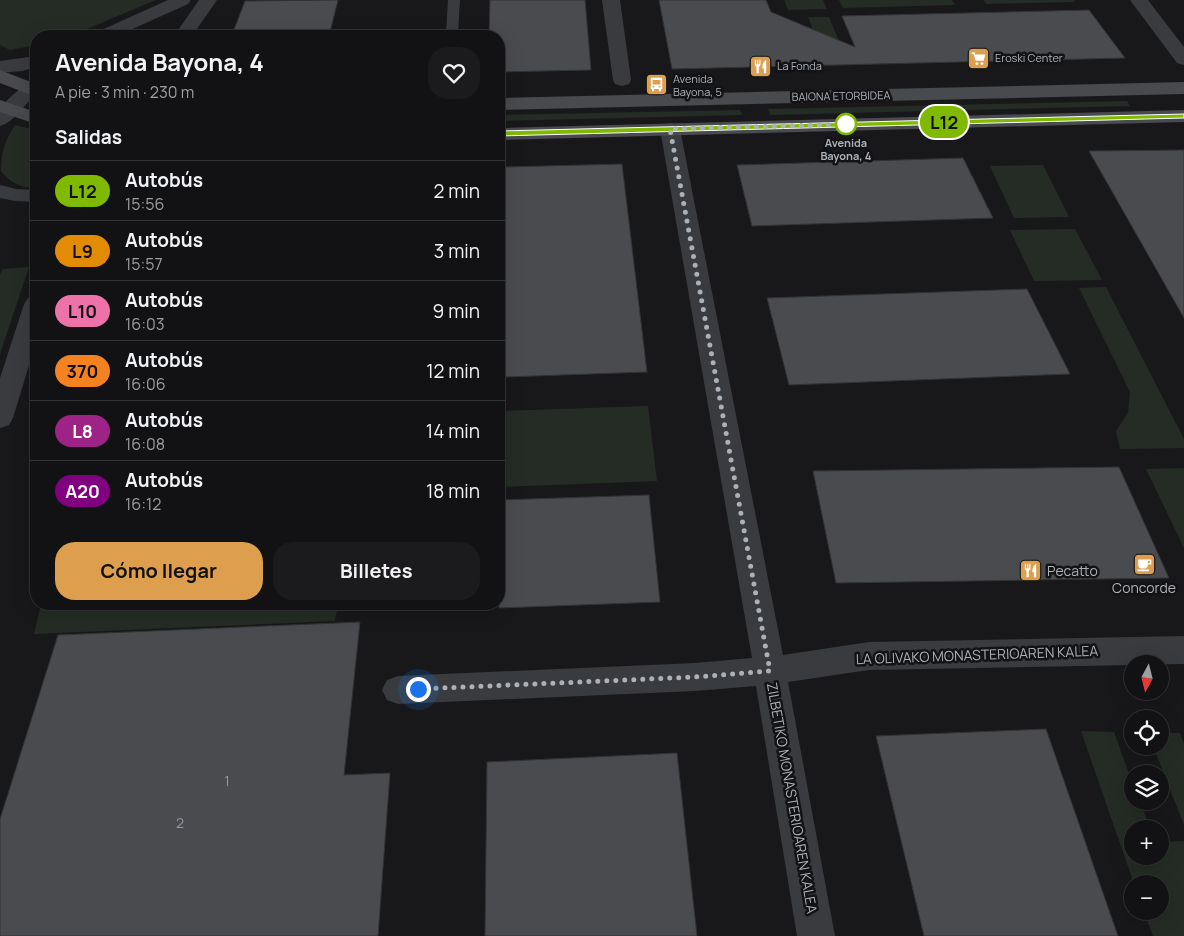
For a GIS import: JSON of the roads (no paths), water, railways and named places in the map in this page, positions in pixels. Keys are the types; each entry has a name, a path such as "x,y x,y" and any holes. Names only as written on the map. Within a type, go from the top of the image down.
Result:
{"main road":[{"path":"0,76 30,87"},
{"name":"BAIONA ETORBIDEA","path":"505,104 1184,88"},
{"path":"3,112 30,117"},
{"path":"505,134 1184,116"}],"street":[{"path":"129,30 183,0"},
{"path":"187,30 208,0"},
{"path":"611,0 622,80"},
{"path":"1139,0 1184,59"},
{"path":"0,67 30,63"},
{"path":"3,112 30,93"},
{"name":"ZILBETIKO MONASTERIOAREN KALEA","path":"670,129 770,671 816,936"},
{"path":"0,191 15,195 30,196"},
{"path":"0,418 30,323"},
{"name":"LA OLIVAKO MONASTERIOAREN KALEA","path":"398,690 695,677 770,671 869,656 1184,650"}],"lane":[{"path":"452,30 454,0"}],"place":[{"name":"Eroski Center","path":"979,58"},
{"name":"La Fonda","path":"761,66"},
{"name":"Avenida Bayona, 5","path":"657,85"},
{"name":"Avenida Bayona, 4","path":"846,124"},
{"name":"Concorde","path":"1144,565"},
{"name":"Pecatto","path":"1031,571"}]}
